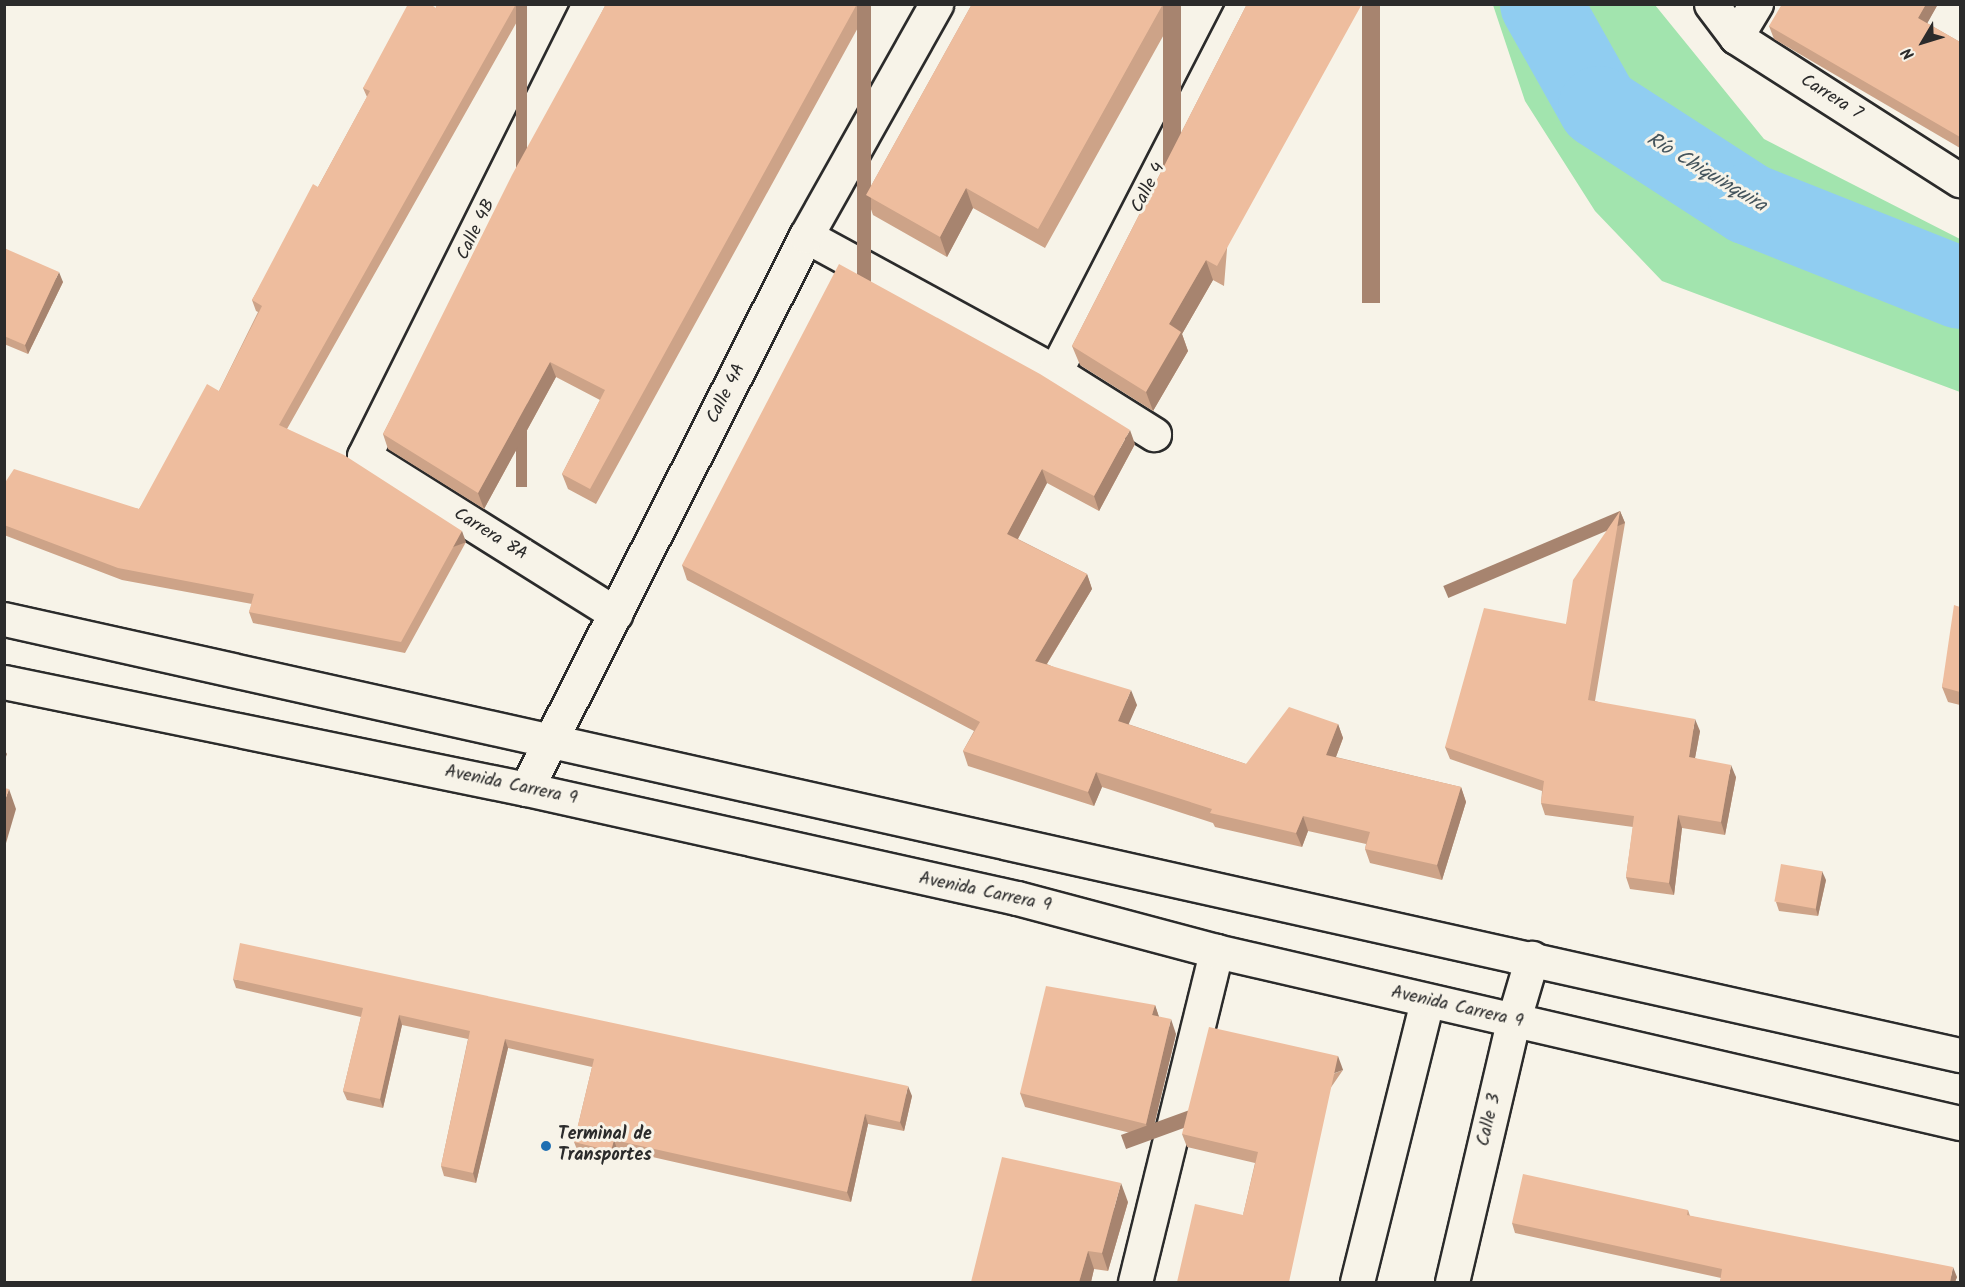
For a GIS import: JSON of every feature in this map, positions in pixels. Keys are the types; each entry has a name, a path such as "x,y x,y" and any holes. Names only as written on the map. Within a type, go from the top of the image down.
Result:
{"main road":[{"name":"Calle 4B","path":"364,456 589,4"},
{"name":"Calle 4A","path":"526,789 806,236 936,4"},
{"name":"Calle 4","path":"1055,372 1244,4"},
{"name":"Carrera 7","path":"1710,4 1736,37 1960,180"},
{"path":"1736,37 1756,4"},
{"path":"806,236 1055,372 1154,434"},
{"name":"Carrera 8A","path":"364,456 616,614"},
{"path":"4,619 1960,1055"},
{"name":"Avenida Carrera 9","path":"4,682 526,789 1017,898 1216,951 1513,1022 1960,1124"},
{"path":"1135,1282 1216,951"},
{"name":"Calle 3","path":"1452,1282 1513,1022 1532,958"},
{"path":"1357,1282 1428,1001"}],"green space":[{"path":"1493,5 1655,5 1764,139 1960,239 1960,392 1662,281 1595,211 1525,101"}],"building":[{"path":"408,4 430,4 436,8 437,4 516,4 279,425 344,455 462,531 401,642 249,612 254,594 118,568 4,525 4,484 14,469 139,509 207,384 219,391 262,306 252,300 313,184 318,187 370,91 363,88"},
{"path":"606,4 857,4 590,489 562,474 605,390 550,362 478,493 383,434 512,175"},
{"path":"972,4 1163,4 1038,229 966,188 940,237 866,195"},
{"path":"1247,4 1362,4 1217,266 1206,260 1169,324 1181,332 1146,392 1072,346"},
{"path":"1782,4 1926,4 1918,18 1960,42 1960,137 1769,26"},
{"path":"4,248 59,272 25,345 4,336"},
{"path":"839,264 1040,374 1130,430 1094,496 1042,469 1007,534 1087,574 1035,661 1131,690 1118,721 1246,764 1289,707 1338,724 1326,755 1461,787 1437,865 1365,849 1370,832 1303,816 1296,833 1210,813 1212,809 1096,772 1088,792 963,751 980,722 682,565"},
{"path":"1620,511 1588,700 1695,719 1689,757 1731,765 1721,822 1678,815 1669,883 1626,877 1634,816 1541,803 1544,781 1445,747 1484,608 1566,624 1573,580"},
{"path":"1954,605 1960,607 1960,692 1942,687"},
{"path":"4,788 9,789 4,803"},
{"path":"1781,864 1822,871 1816,909 1774,901"},
{"path":"240,943 908,1086 900,1122 865,1114 847,1192 614,1140 611,1151 574,1142 594,1059 505,1039 473,1173 441,1166 470,1031 399,1015 380,1099 343,1091 363,1008 233,979"},
{"path":"1046,986 1155,1005 1152,1015 1171,1019 1146,1124 1020,1093"},
{"path":"1209,1027 1338,1056 1289,1282 1177,1282 1195,1204 1243,1215 1258,1152 1182,1134"},
{"path":"1002,1157 1121,1183 1102,1253 1088,1251 1079,1282 971,1282"},
{"path":"1523,1174 1688,1210 1687,1215 1953,1267 1950,1282 1720,1282 1722,1269 1512,1223"}],"waterway":[{"name":"Río Chiquinquira","path":"1541,4 1599,107 1749,204 1960,288"}],"place":[{"name":"Terminal de Transportes","path":"546,1146"}]}
